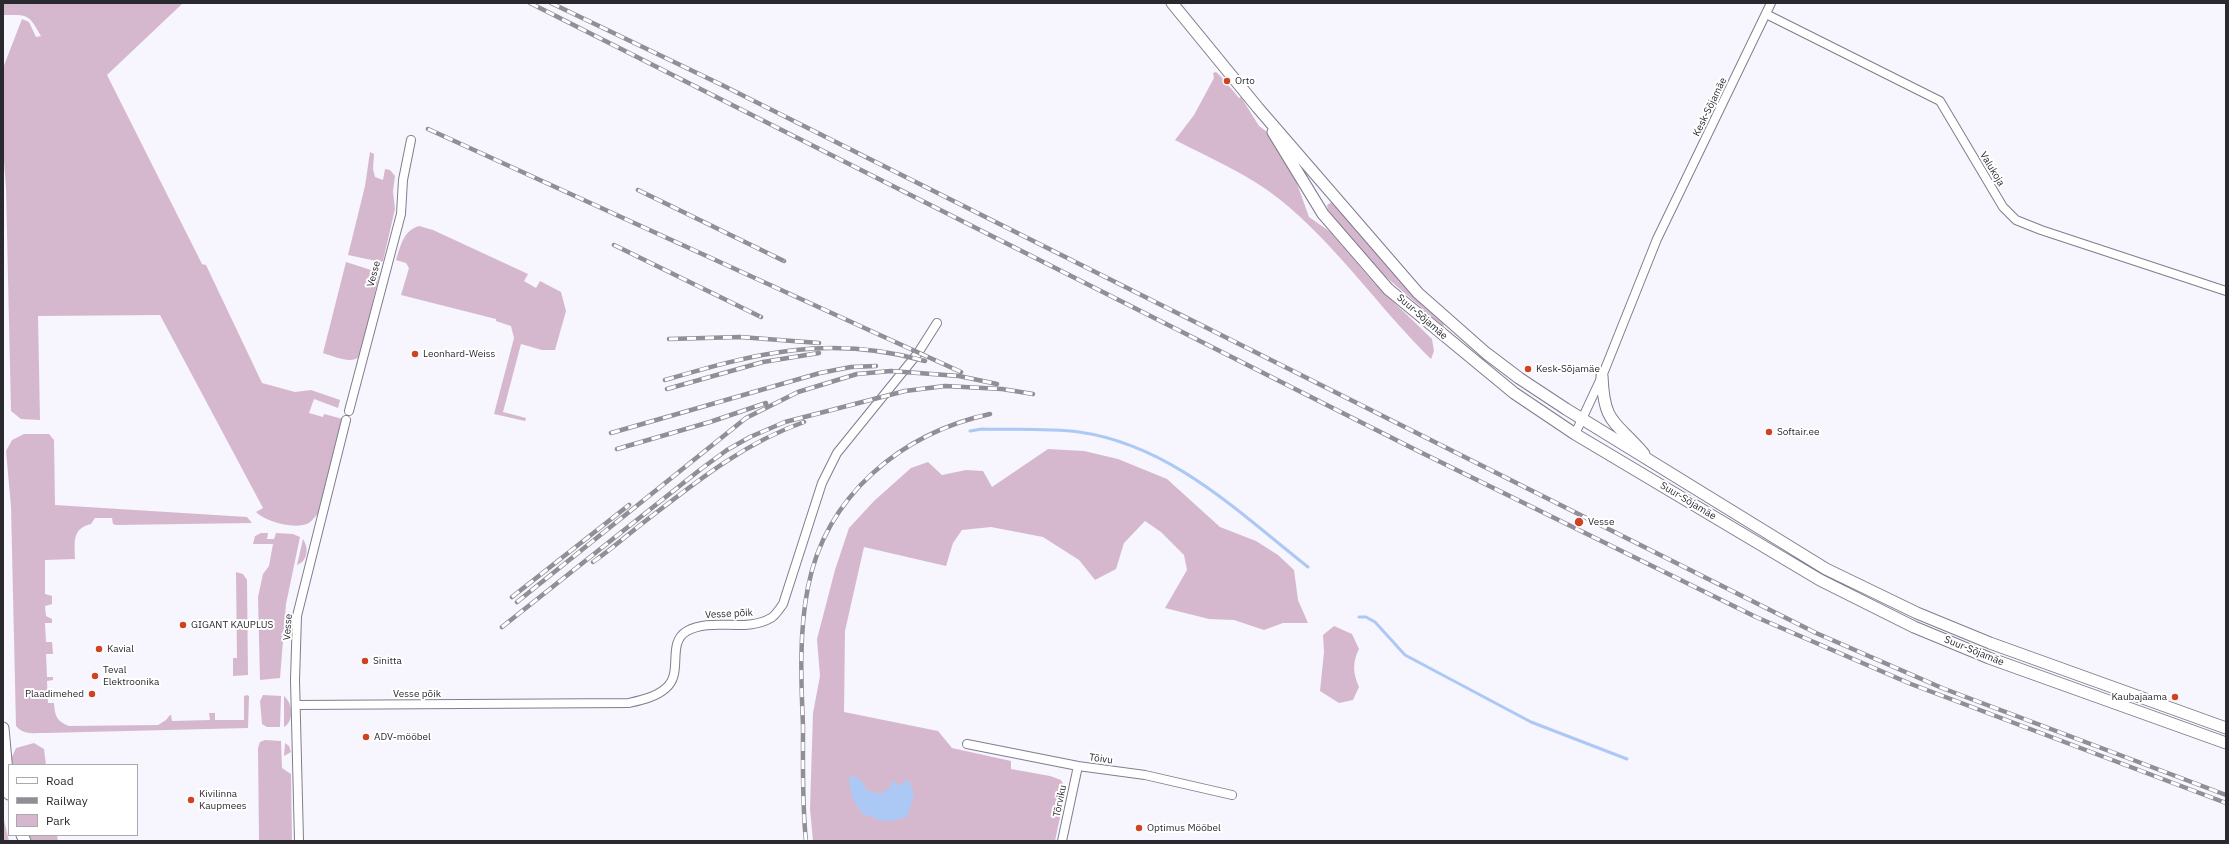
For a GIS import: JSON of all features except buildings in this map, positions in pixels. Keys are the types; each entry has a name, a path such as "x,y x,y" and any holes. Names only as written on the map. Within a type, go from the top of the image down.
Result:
{"main road":[{"name":"Suur-Sõjamäe","path":"1172,3 1258,108 1329,188 1418,293 1514,374 1651,462 1826,568 1917,613 1990,643 2226,728"},
{"name":"Suur-Sõjamäe","path":"1258,108 1323,214 1388,288 1514,393 1575,434 1820,580 1914,627 1989,658 2226,743"},
{"path":"1315,200 1329,188"},
{"path":"1602,376 1603,398 1606,412 1612,422 1651,462"},
{"path":"3,728 8,783"}],"street":[{"name":"Kesk-Sõjamäe","path":"1575,434 1602,376 1657,239 1771,3"},
{"name":"Valukoja","path":"1766,14 1940,100 2003,208 2016,220 2041,230 2226,291"},
{"name":"Vesse","path":"349,411 401,214 403,180 411,140"},
{"name":"Vesse põik","path":"296,705 629,703 650,698 666,688 675,674 675,646 685,632 697,626 757,624 772,617 783,604 822,483 837,453 918,354 937,323"},
{"name":"Vesse","path":"300,841 296,705 297,616 346,420"},
{"name":"Tõivu","path":"967,744 1078,766 1145,775 1232,795"},
{"name":"Tõrviku","path":"1062,841 1078,766"}],"green space":[{"path":"3,3 183,3 107,75 202,264 206,265 262,383 295,392 311,390 340,400 338,408 314,399 309,413 323,417 324,414 343,419 318,514 309,523 296,526 281,524 273,522 256,512 263,508 160,315 38,316 40,420 21,419 11,411 6,188 3,148 3,68 22,19 29,22 36,37 41,36 30,19 18,15 3,15"},
{"path":"1216,72 1239,98 1241,97 1259,126 1270,134 1295,178 1309,217 1329,231 1373,282 1432,339 1434,351 1431,359 1319,235 1278,198 1254,181 1175,140 1194,115 1214,78 1213,73"},
{"path":"370,152 374,154 373,169 375,177 383,180 385,169 390,170 395,176 393,191 395,209 383,261 381,262 348,255 365,186"},
{"path":"1332,202 1407,289 1443,322 1444,327 1379,271 1328,210 1327,205"},
{"path":"419,226 433,230 528,274 524,281 536,288 540,281 561,292 566,311 555,350 542,350 521,344 503,412 526,418 525,421 494,414 514,338 511,326 496,321 496,319 401,295 409,268 406,263 396,260 403,239 409,231"},
{"path":"346,262 371,270 379,276 360,356 357,359 352,360 342,359 323,353"},
{"path":"24,434 49,434 54,440 55,505 247,517 252,523 116,525 113,524 112,518 95,518 91,524 80,529 77,533 75,542 75,559 45,560 45,594 52,596 52,604 45,606 46,616 52,619 52,623 45,623 46,642 52,642 53,654 46,654 47,677 53,677 53,680 47,681 48,703 54,703 57,718 69,726 158,725 166,720 170,715 172,721 210,720 209,713 215,713 215,720 244,720 244,696 247,695 249,696 248,728 33,733 22,731 16,726 11,507 6,451 12,440"},
{"path":"1048,449 1084,451 1118,459 1167,479 1220,527 1256,541 1278,555 1294,570 1298,600 1308,623 1283,623 1264,630 1234,620 1209,619 1165,608 1187,570 1184,555 1161,532 1145,521 1124,543 1116,569 1095,580 1079,560 1043,537 991,527 962,530 953,543 946,566 864,547 845,631 844,712 938,731 952,748 1011,761 1011,769 1050,776 1061,780 1066,789 1055,841 813,841 810,809 813,713 820,676 817,639 835,570 849,528 874,501 911,468 928,462 942,475 966,470 983,471 992,487"},
{"path":"261,533 268,533 267,539 274,539 276,533 293,534 300,537 286,604 280,678 260,680 258,597 263,574 269,566 273,544 253,544 255,536"},
{"path":"303,539 307,550 303,561 297,565"},
{"path":"236,572 243,574 247,580 248,675 233,676 233,658 237,658"},
{"path":"1334,626 1352,634 1359,649 1355,659 1354,668 1355,677 1359,687 1353,700 1339,703 1320,691 1324,652 1323,635"},
{"path":"263,695 281,696 280,727 267,727 262,724 260,701"},
{"path":"284,696 291,708 291,717 287,725 284,727"},
{"path":"265,740 281,741 282,768 291,774 292,841 259,841 258,748 260,742"},
{"path":"34,743 44,749 46,764 12,764 12,757 16,748"},
{"path":"285,743 289,746 291,752 284,756"},
{"path":"3,816 9,841 3,841"},
{"path":"30,836 57,836 58,841 32,841"}],"water":[{"path":"850,775 861,780 867,790 879,794 889,789 893,780 899,786 908,779 914,794 907,817 886,821 864,815 852,796"}],"waterway":[{"path":"970,431 982,429 1030,429 1079,432 1112,439 1144,451 1173,466 1202,484 1308,567"},
{"path":"1359,617 1366,617 1375,622 1405,655 1531,722 1627,759"}],"railway":[{"path":"530,3 1416,450 1756,617 1911,684 2226,803"},
{"path":"551,3 722,85 1816,633 1942,688 2226,795"},
{"path":"428,129 961,372"},
{"path":"638,190 784,261"},
{"path":"614,245 761,317"},
{"path":"669,339 740,337 819,343"},
{"path":"665,380 731,362 794,350 825,348 857,349 890,353 925,361"},
{"path":"667,389 763,362 819,353"},
{"path":"611,433 820,373 851,367 876,366"},
{"path":"517,602 746,418 798,392 857,374 891,371 959,376 997,384"},
{"path":"502,627 701,469 727,450 750,437 785,422 905,391 945,386 1002,389 1033,394"},
{"path":"617,449 710,422 766,403"},
{"path":"806,841 803,784 801,674 802,639 805,604 817,554 832,524 850,497 873,473 898,453 927,436 958,423 990,414"},
{"path":"593,562 717,467 759,442 804,422"},
{"path":"512,597 629,505"}],"place":[{"name":"Orto","path":"1227,81"},
{"name":"Leonhard-Weiss","path":"415,354"},
{"name":"Kesk-Sõjamäe","path":"1528,369"},
{"name":"Softair.ee","path":"1769,432"},
{"name":"Vesse","path":"1579,522"},
{"name":"GIGANT KAUPLUS","path":"183,625"},
{"name":"Kavial","path":"99,649"},
{"name":"Sinitta","path":"365,661"},
{"name":"Teval Elektroonika","path":"95,676"},
{"name":"Plaadimehed","path":"92,694"},
{"name":"Kaubajaama","path":"2175,697"},
{"name":"ADV-mööbel","path":"366,737"},
{"name":"Kivilinna Kaupmees","path":"191,800"},
{"name":"Optimus Mööbel","path":"1139,828"}]}
